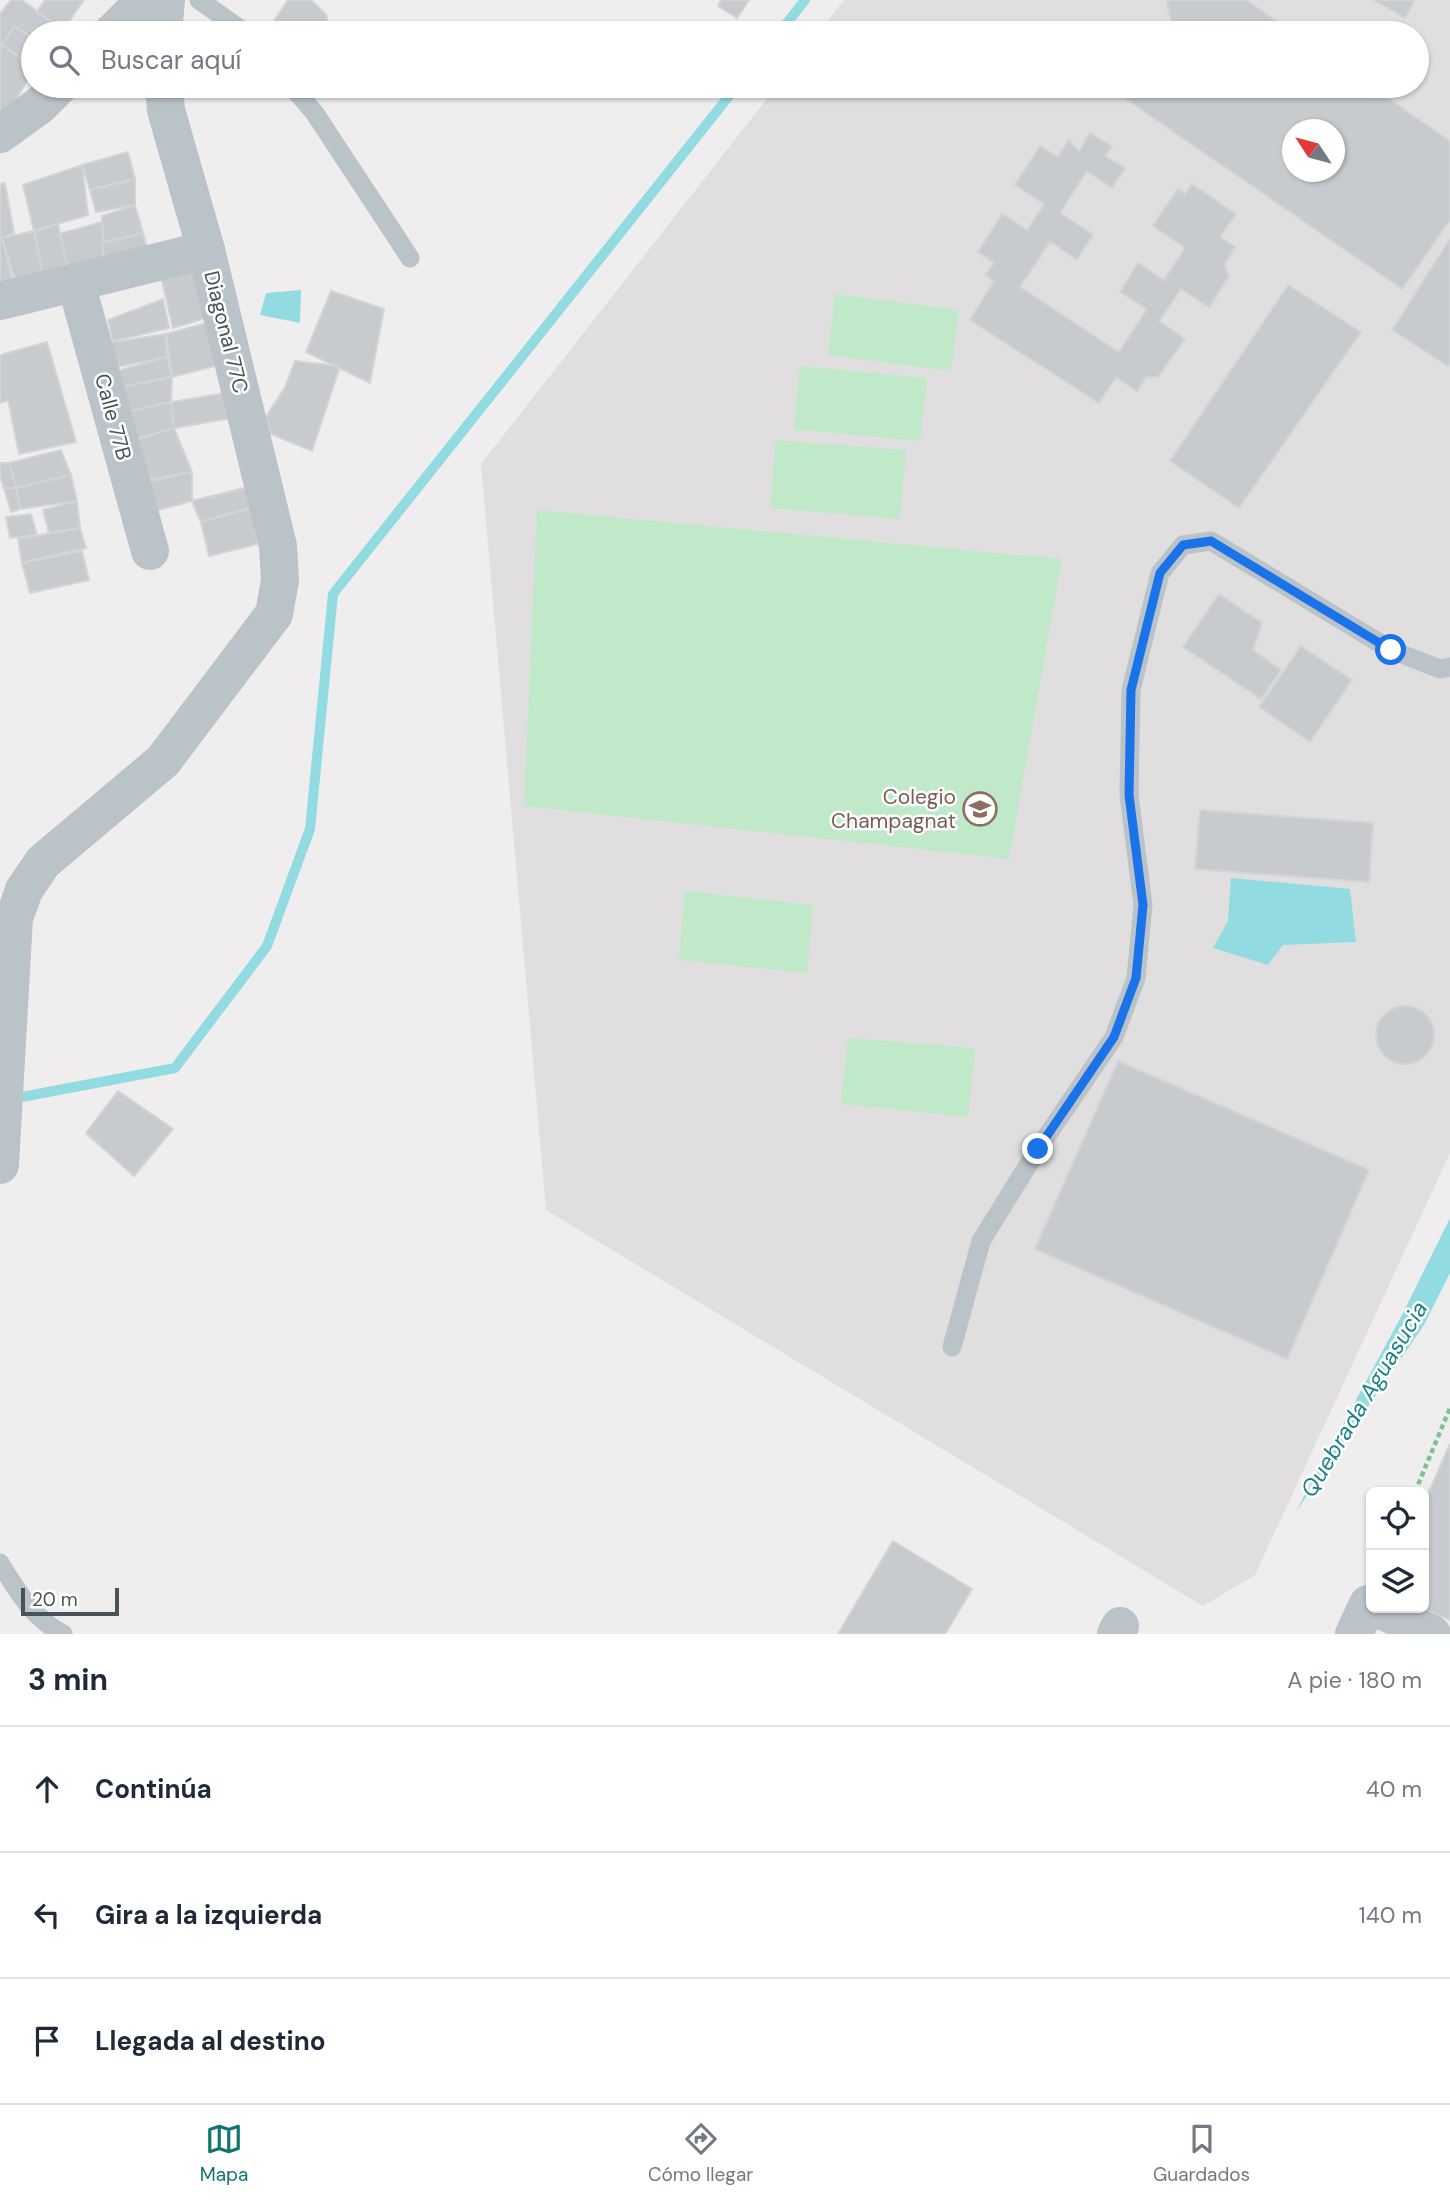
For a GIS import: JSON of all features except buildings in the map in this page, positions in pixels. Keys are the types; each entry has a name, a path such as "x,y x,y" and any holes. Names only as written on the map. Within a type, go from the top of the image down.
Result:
{"street":[{"path":"124,21 145,0"},
{"path":"164,21 166,0"},
{"path":"0,134 47,98"},
{"name":"Diagonal 77C","path":"1,1154 14,918 24,890 43,862 163,761 274,614 280,580 278,546 206,250 166,110 165,98"},
{"path":"0,301 206,250"},
{"name":"Calle 77B","path":"76,283 150,551"},
{"path":"1354,1634 1366,1608"},
{"path":"1388,1613 1432,1634"}],"lane":[{"path":"199,0 229,21"},
{"path":"302,98 314,112 410,258"},
{"path":"952,1348 981,1241 1038,1149 1114,1037 1136,978 1143,905 1129,795 1131,690 1160,573 1183,545 1211,541 1391,650 1440,670 1450,667"},
{"path":"0,1563 16,1591 36,1616 63,1634"}],"path":[{"path":"1417,1487 1450,1408"}],"shaded area":[{"name":"Colegio Champagnat","path":"844,0 1450,0 1450,1153 1255,1575 1203,1606 546,1210 481,464 768,98 1429,98 1429,21 827,21"}],"green space":[{"path":"835,294 959,310 951,371 828,355"},
{"path":"800,366 927,378 920,441 794,429"},
{"path":"776,440 906,450 900,519 770,508"},
{"path":"537,510 1062,559 1009,859 524,806"},
{"path":"685,891 813,905 807,973 679,960"},
{"path":"848,1038 975,1048 968,1117 841,1104"}],"water":[{"path":"301,290 300,323 260,315 266,293"},
{"path":"1231,878 1350,889 1356,942 1283,945 1268,965 1213,948 1228,921"},
{"name":"Quebrada Aguasucia","path":"1450,1218 1450,1273 1424,1325 1295,1513 1403,1313"}],"waterway":[{"path":"788,21 805,0"},
{"path":"11,1099 175,1068 267,946 310,829 333,594 727,98"}],"place":[{"name":"Colegio Champagnat","path":"980,809"}],"route":[{"path":"1038,1149 1114,1037 1136,978 1143,905 1129,795 1131,690 1160,573 1183,545 1211,541 1391,650"}]}
